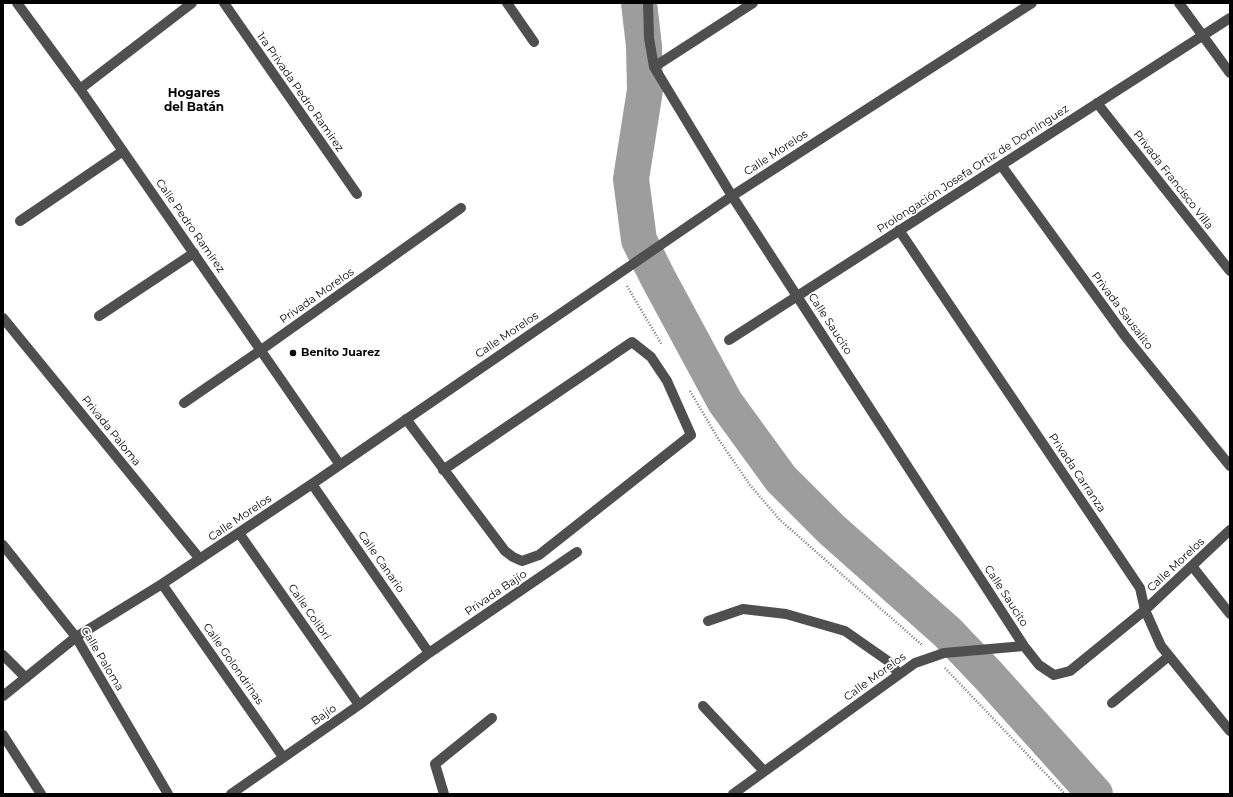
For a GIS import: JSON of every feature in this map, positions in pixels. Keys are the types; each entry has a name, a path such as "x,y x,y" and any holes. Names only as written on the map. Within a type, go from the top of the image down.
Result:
{"street":[{"name":"Calle Pedro Ramírez","path":"17,3 80,89 340,465"},
{"path":"80,89 192,3"},
{"name":"1ra Privada Pedro Ramirez","path":"224,3 357,194"},
{"path":"507,3 534,42"},
{"name":"Calle Saucito","path":"648,3 649,38 654,66 732,196 1024,646"},
{"path":"654,66 753,3"},
{"name":"Calle Morelos","path":"3,696 76,637 162,584 312,484 732,196 1032,3"},
{"path":"1179,3 1230,73"},
{"name":"Prolongación Josefa Ortiz de Domínguez","path":"728,340 1230,18"},
{"name":"Privada Francisco Villa","path":"1097,104 1230,271"},
{"path":"20,221 123,151"},
{"name":"Privada Sausalito","path":"1001,165 1125,336 1230,466"},
{"name":"Privada Morelos","path":"184,403 462,208"},
{"name":"Privada Carranza","path":"899,230 1140,588 1145,610 1161,646 1230,731"},
{"path":"99,316 194,253"},
{"name":"Privada Paloma","path":"3,318 200,558"},
{"path":"406,419 443,470 505,551 512,557 522,561 539,555 691,435 667,381 651,357 632,342 443,470"},
{"name":"Calle Canario","path":"312,484 429,653"},
{"name":"Calle Morelos","path":"733,794 899,674 916,663 939,654 1024,646 1039,665 1054,675 1070,671 1145,610 1230,530"},
{"name":"Calle Colibrí","path":"239,533 359,705"},
{"name":"Calle Paloma","path":"3,545 76,637 168,794"},
{"name":"Privada Bajío","path":"429,653 577,552"},
{"path":"1192,566 1230,614"},
{"name":"Calle Golondrinas","path":"162,584 283,757"},
{"path":"708,621 743,609 786,614 845,630 888,661 899,674"},
{"name":"Bajío","path":"231,794 359,705 429,653"},
{"path":"3,655 26,678"},
{"path":"1112,703 1169,656"},
{"path":"703,706 764,772"},
{"path":"444,794 435,764 492,718"},
{"path":"3,735 41,794"}],"path":[{"path":"619,273 663,347"},
{"path":"687,387 719,440 750,485 780,520 939,654 1065,794"}],"waterway":[{"path":"639,3 644,46 645,90 631,179 639,240 725,402 781,479 831,529 947,632 988,675 1095,794"}],"place":[{"name":"Benito Juarez","path":"293,353"}],"district":[{"name":"Hogares del Batán","path":"194,100"}]}
